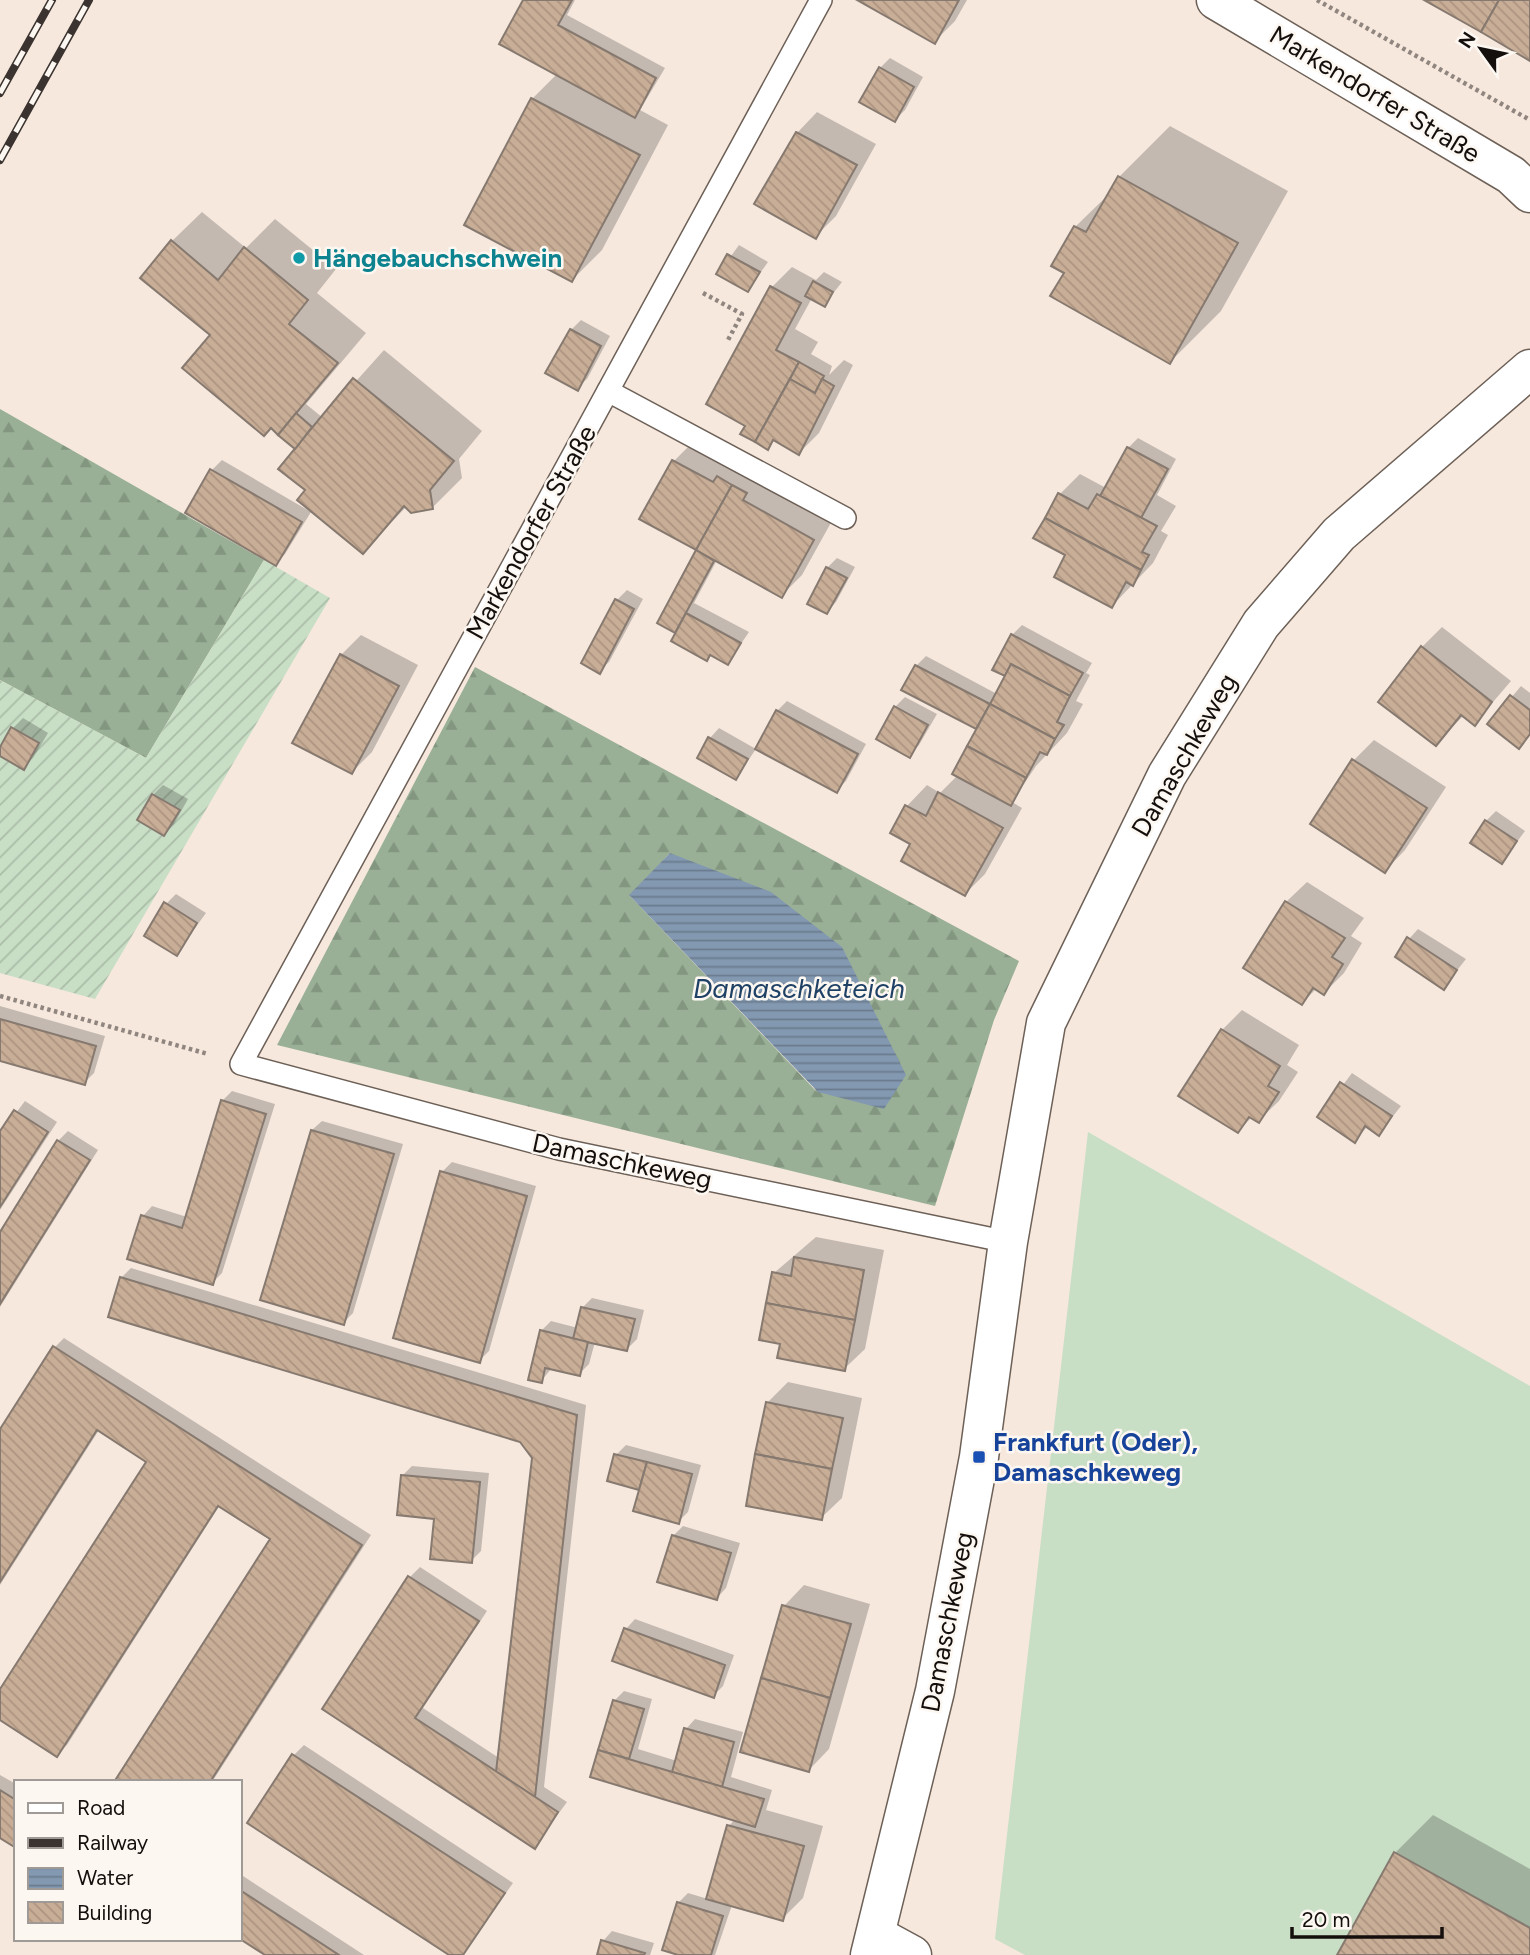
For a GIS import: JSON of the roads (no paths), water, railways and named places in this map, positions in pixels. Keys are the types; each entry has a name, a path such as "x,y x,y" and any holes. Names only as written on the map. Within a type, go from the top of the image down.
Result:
{"street":[{"name":"Markendorfer Straße","path":"1216,0 1511,174 1530,193"},
{"name":"Damaschkeweg","path":"873,1945 935,1691 962,1548 979,1457 1008,1242 1046,1023 1167,775 1261,624 1339,534 1530,369"},
{"path":"873,1945 912,1955"}],"lane":[{"name":"Markendorfer Straße","path":"241,1064 821,0"},
{"path":"608,391 845,518"},
{"name":"Damaschkeweg","path":"241,1064 559,1149 1008,1242"}],"water":[{"name":"Damaschketeich","path":"670,853 771,892 842,947 906,1075 884,1109 818,1092 629,895"}],"railway":[{"path":"0,93 52,0"},
{"path":"0,160 89,0"}],"place":[{"name":"Hängebauchschwein","path":"299,258"},
{"name":"Frankfurt (Oder), Damaschkeweg","path":"979,1457"}]}
